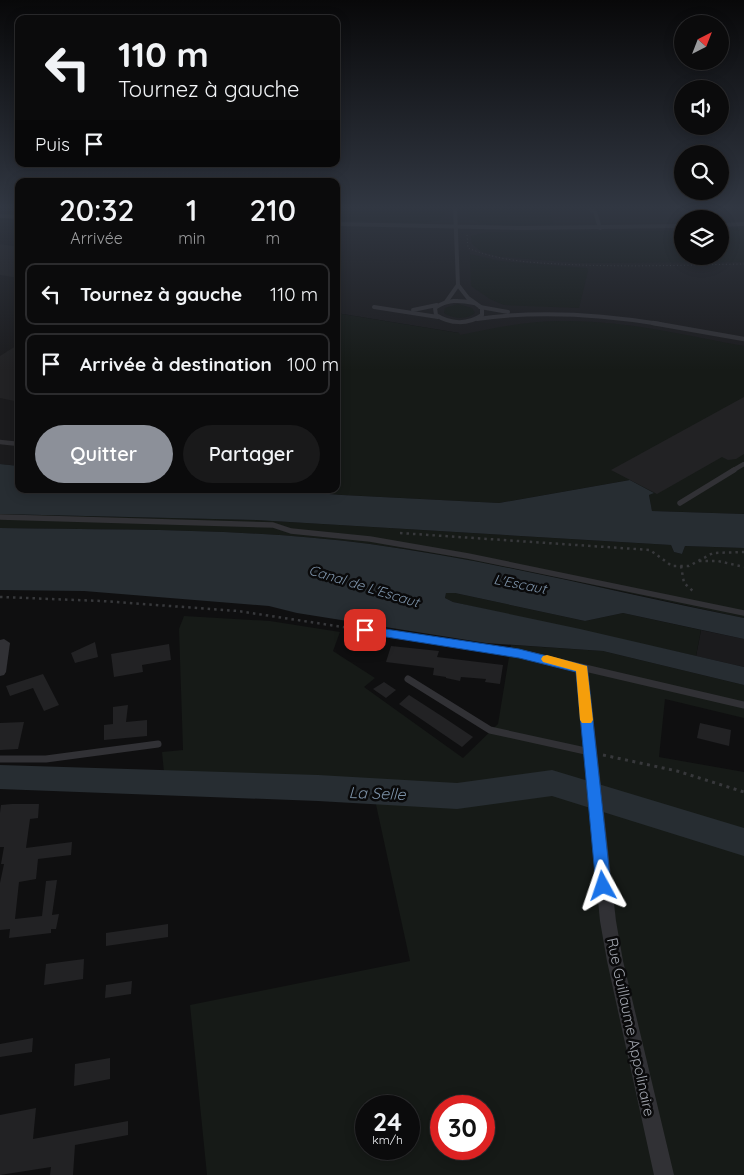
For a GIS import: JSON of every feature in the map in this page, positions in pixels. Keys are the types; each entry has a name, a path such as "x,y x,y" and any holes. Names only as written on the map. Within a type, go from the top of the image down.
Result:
{"street":[{"path":"0,672 4,643"},
{"name":"Rue Guillaume Appolinaire","path":"582,669 596,814 611,940 664,1175"}],"lane":[{"path":"445,302 458,285 457,261"},
{"path":"458,285 480,307 525,313"},
{"path":"404,311 445,302 460,301 474,303"},
{"path":"437,305 434,311 440,318"},
{"path":"374,307 458,322 525,313 573,312 609,315 744,339"},
{"path":"477,319 483,313 480,307"},
{"path":"0,442 15,444"},
{"path":"680,502 744,464"},
{"path":"0,517 273,525 291,531 370,539 468,556 744,613"},
{"path":"365,630 519,653 744,705"},
{"path":"408,678 490,730 590,752"},
{"path":"0,759 46,759 158,744"}],"path":[{"path":"518,261 581,265 744,264"},
{"path":"392,532 650,550 672,566 689,566 713,552 744,552"},
{"path":"698,561 718,561 744,568"},
{"path":"0,597 94,600 238,611 365,630"},
{"path":"590,752 677,772 744,792"}],"shaded area":[{"path":"0,261 15,261 15,466 0,464"},
{"path":"340,261 674,261 674,265 729,265 729,261 744,261 744,397 465,377 459,333 340,314"},
{"path":"470,261 499,261 587,268 588,271 579,308 504,305 490,299 471,286"},
{"path":"552,261 674,261 674,262 580,263"},
{"path":"729,261 744,261 729,262"},
{"path":"458,304 472,308 475,313 468,317 459,318 451,317 444,313 445,308"},
{"path":"340,314 459,333 460,335 536,322 585,321 653,329 744,346 744,514 652,511 649,495 653,493 630,480 499,503 317,493 340,493"},
{"path":"0,514 256,520 671,545 674,552 682,554 685,546 744,548 744,618 511,568 370,544 232,532 0,528"},
{"path":"446,593 455,593 585,621 623,613 701,630 696,656 453,602 445,598"},
{"path":"184,616 270,621 340,632 333,651 375,678 364,687 463,758 498,724 511,645 603,651 744,685 744,718 665,699 659,757 744,772 744,1175 207,1175 190,1005 410,961 375,800 166,793 162,752 183,750 179,629"},
{"path":"701,630 744,639 744,667 696,656"}],"water":[{"path":"0,464 15,466 15,493 317,493 499,503 630,480 654,493 649,495 652,511 744,514 744,548 685,546 682,554 674,552 671,545 256,520 0,514"},
{"path":"0,528 232,532 324,539 417,551 557,578 744,618 744,639 623,613 585,621 455,593 446,593 445,598 453,602 744,667 744,685 603,651 486,643 297,613 269,606 84,591 0,590"}],"building":[{"path":"0,261 15,261 15,277 0,275"},
{"path":"15,347 15,401 0,398 0,356"},
{"path":"744,397 744,454 736,459 728,460 722,457 657,494 611,470"},
{"path":"95,642 98,657 75,663 71,653"},
{"path":"169,644 171,660 142,665 143,672 114,677 111,654"},
{"path":"391,646 439,651 437,657 503,665 500,684 485,682 486,679 461,677 460,681 433,675 434,668 386,662"},
{"path":"43,674 59,705 44,711 33,688 10,696 6,686"},
{"path":"384,682 396,690 386,698 373,689"},
{"path":"409,695 473,737 462,747 399,704"},
{"path":"128,705 126,722 147,720 147,736 104,740 104,725 113,724 113,707"},
{"path":"24,722 18,749 0,750 0,723"},
{"path":"700,723 731,730 729,746 697,738"},
{"path":"39,804 38,818 30,819 26,848 72,842 71,855 38,859 36,879 19,882 15,919 42,916 46,881 57,880 52,915 59,914 56,929 51,929 51,933 9,938 10,929 0,930 0,883 4,864 1,864 4,847 0,847 0,813 1,805"},
{"path":"168,924 168,937 106,946 106,933"},
{"path":"84,959 83,979 44,985 46,964"},
{"path":"132,981 131,994 105,998 106,985"},
{"path":"33,1038 32,1052 0,1057 0,1044"},
{"path":"110,1058 110,1079 74,1086 75,1064"},
{"path":"36,1108 33,1139 128,1121 128,1135 75,1145 73,1175 50,1175 51,1167 0,1175 0,1115"}],"waterway":[{"name":"La Selle","path":"0,777 318,788 457,796 552,783 744,842"}],"slow traffic":[{"path":"547,659 582,669 587,720"}],"route":[{"path":"365,630 519,653 582,669 603,886"}],"water label":[{"name":"L'Escaut","path":"520,584"},
{"name":"Canal de L'Escaut","path":"364,586"}]}
